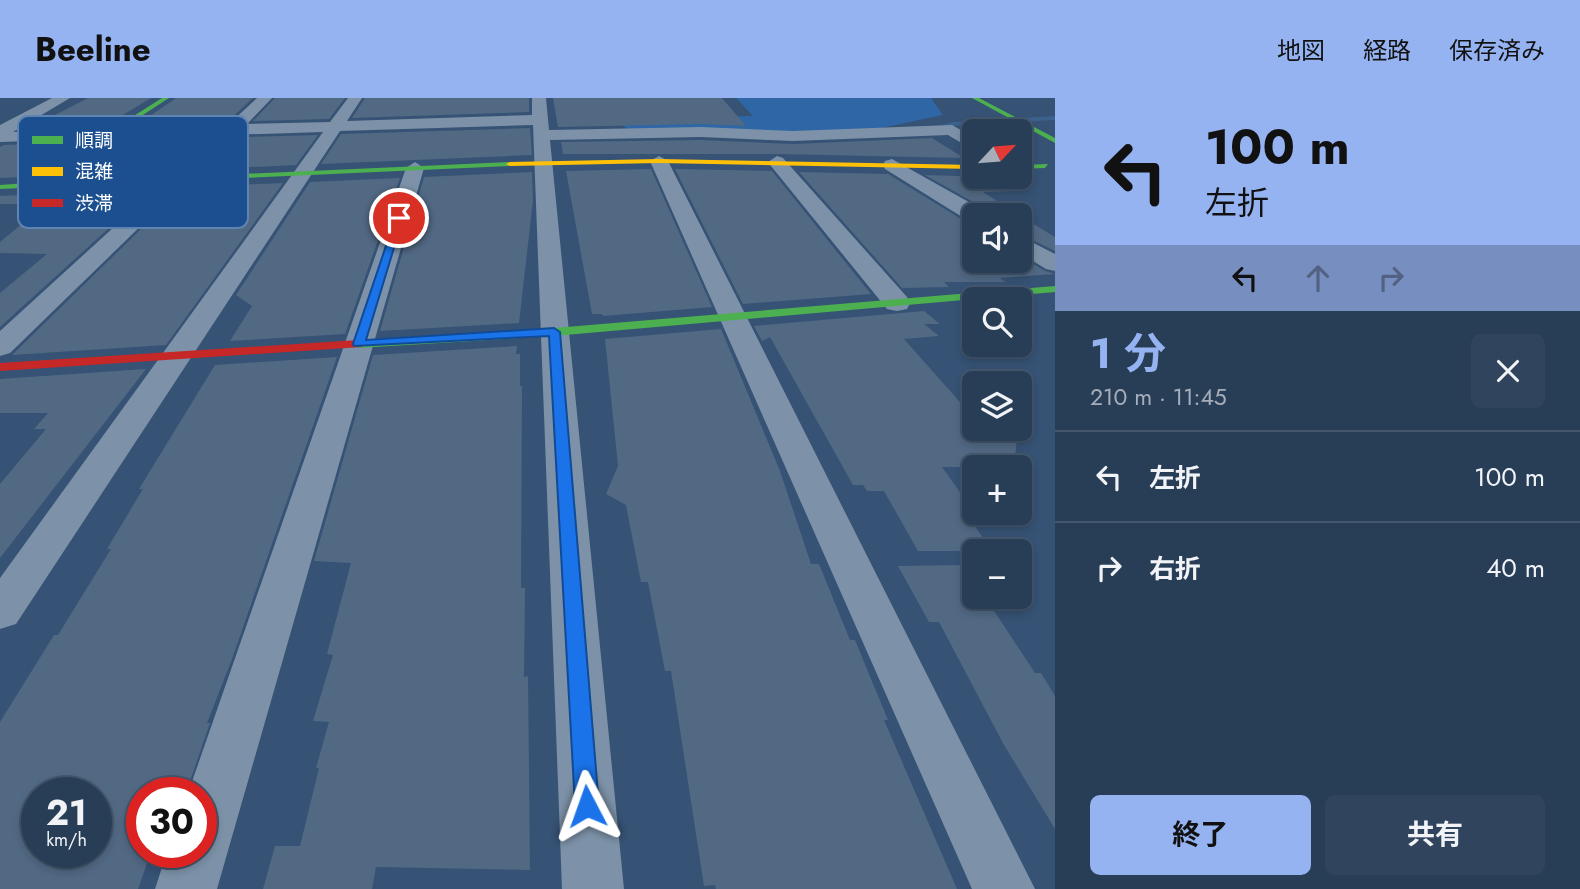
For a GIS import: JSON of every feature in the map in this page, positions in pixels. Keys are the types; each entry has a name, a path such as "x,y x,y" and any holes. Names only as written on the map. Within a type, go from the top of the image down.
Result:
{"main road":[{"path":"139,116 166,98"},
{"path":"969,98 1014,119"},
{"path":"975,98 1014,119"},
{"path":"248,175 415,168 541,129 659,161 962,167"},
{"path":"1032,129 1055,141"},
{"path":"1032,167 1045,166"},
{"path":"0,187 18,186"},
{"path":"0,205 18,193"},
{"path":"0,367 554,332 1055,289"}],"street":[{"path":"30,116 63,98"},
{"path":"246,116 265,98"},
{"path":"0,612 355,98"},
{"path":"248,130 335,127 433,117 541,129 793,136 952,130 962,137"},
{"path":"0,132 18,122"},
{"path":"541,129 593,889"},
{"path":"0,138 18,137"},
{"path":"0,154 18,153"},
{"path":"659,161 1004,889"},
{"path":"777,162 897,303"},
{"path":"892,165 962,207"},
{"path":"217,790 415,168"},
{"path":"0,347 125,228"},
{"path":"1032,250 1055,264"},
{"path":"186,889 192,868"}],"shaded area":[{"path":"736,98 931,98 943,115 862,132 628,130 618,120 753,116"}],"building":[{"path":"88,98 151,98 121,116 53,116"},
{"path":"176,98 253,98 234,116 150,116"},
{"path":"275,98 345,98 329,119 253,121"},
{"path":"365,98 529,98 529,112 352,118"},
{"path":"553,98 722,98 746,126 701,124 558,127"},
{"path":"530,128 532,155 321,164 341,134"},
{"path":"318,135 296,165 248,167 248,137"},
{"path":"932,138 962,158 778,154 563,154 561,142 701,140 793,144"},
{"path":"18,144 18,177 0,178 0,147"},
{"path":"651,169 712,307 603,316 592,314 566,171"},
{"path":"675,169 772,171 871,294 743,304"},
{"path":"532,172 533,200 519,323 380,331 424,177"},
{"path":"799,172 888,174 962,220 962,273 1032,273 1032,263 1055,274 1000,278 1005,282 944,282 949,287 902,288"},
{"path":"925,175 962,176 962,189 1011,191 983,192 1000,203 975,203"},
{"path":"400,178 345,334 230,341 252,306 236,295 310,182"},
{"path":"283,183 166,345 12,355 142,228 248,228 248,184"},
{"path":"18,195 18,204 0,204 0,196"},
{"path":"1032,223 1055,237 1055,251 1032,240"},
{"path":"18,227 109,228 0,327 0,293 47,254 0,253 0,242"},
{"path":"924,311 940,324 924,324 939,336 904,339 962,404 962,441 1017,441 1015,455 962,455 962,467 942,467 962,495 962,525 974,525 984,539 962,539 962,551 918,551 884,491 867,491 863,485 853,485 770,337 762,341 754,326"},
{"path":"721,329 780,471 811,564 819,564 850,640 855,640 888,720 884,720 957,889 716,889 715,885 704,886 671,671 665,671 648,582 641,582 626,505 606,494 618,466 605,339"},
{"path":"517,346 522,386 521,588 525,588 524,677 528,676 530,870 376,867 372,889 263,889 275,846 300,846 319,768 316,768 329,722 313,721 333,655 327,654 351,563 314,561 373,355"},
{"path":"337,357 232,659 207,723 210,723 191,777 126,777 126,868 145,868 138,889 0,889 0,722 111,549 107,549 143,489 139,489 215,365"},
{"path":"146,369 0,558 0,484 46,429 34,429 48,413 0,413 0,379"},
{"path":"962,565 962,609 993,609 1035,673 1041,673 1055,696 1055,829 1004,745 939,622 929,622 898,566"}],"waterway":[{"path":"928,129 953,124 1055,118"}],"traffic: fast":[{"path":"138,116 166,98"},
{"path":"975,98 1055,141"},
{"path":"248,176 510,164"},
{"path":"1032,167 1045,166"},
{"path":"0,187 18,186"},
{"path":"358,344 554,332 1055,289"}],"traffic: slow":[{"path":"510,164 659,161 962,167"}],"traffic: jam":[{"path":"0,367 358,344"}],"route":[{"path":"399,218 359,344 554,332 587,806"}]}
